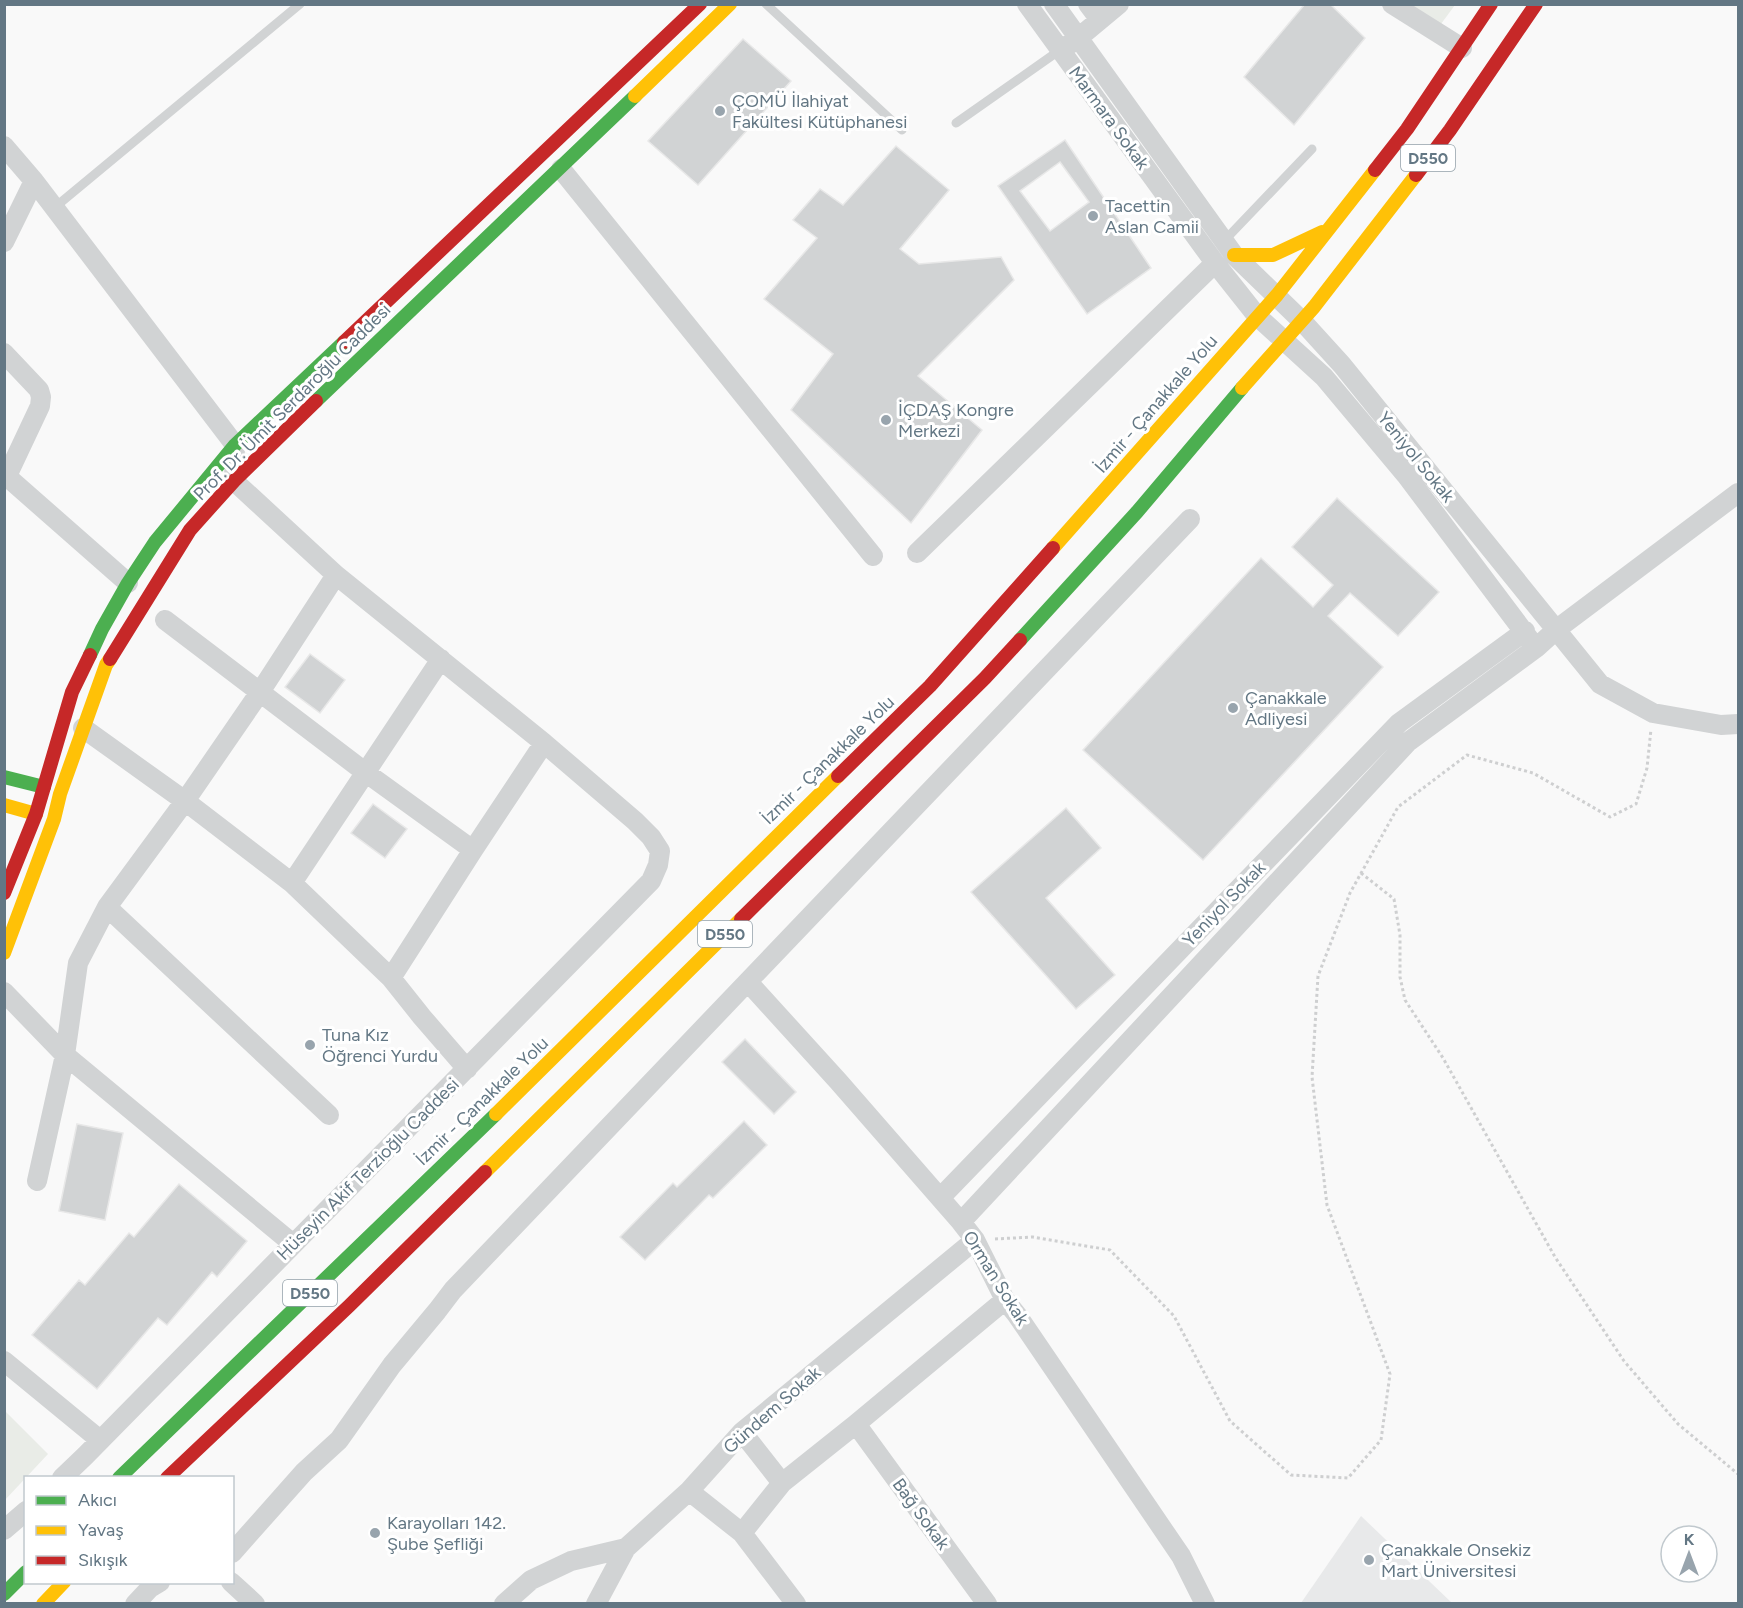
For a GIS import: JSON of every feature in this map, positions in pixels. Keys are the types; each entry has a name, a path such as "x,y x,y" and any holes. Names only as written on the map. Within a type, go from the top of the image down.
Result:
{"main road":[{"name":"Prof. Dr. Ümit Serdaroğlu Caddesi","path":"4,893 36,814 72,692 102,629 155,542 235,446 700,4"},
{"name":"Prof. Dr. Ümit Serdaroğlu Caddesi","path":"4,953 54,819 60,794 106,665 190,530 234,481 730,4"},
{"name":"İzmir - Çanakkale Yolu","path":"121,1476 501,1109 930,686 1277,296 1407,129 1491,4"},
{"name":"D550","path":"169,1476 357,1297 985,678 1137,512 1258,369 1314,307 1450,130 1536,4"},
{"path":"1229,248 1273,255 1331,227"},
{"path":"4,777 44,787"},
{"path":"4,805 36,814"},
{"path":"4,1594 24,1574"},
{"path":"43,1604 62,1584"}],"street":[{"name":"Marmara Sokak","path":"1027,4 1215,263 1257,316"},
{"name":"Marmara Sokak","path":"1054,4 1229,248 1277,296"},
{"path":"1060,50 1077,39 1094,12 1119,4"},
{"path":"1392,4 1462,48"},
{"path":"4,146 34,181 235,446 234,481 336,575 544,743 392,978"},
{"path":"561,169 873,556"},
{"path":"4,242 34,181"},
{"path":"917,553 1215,263"},
{"name":"Yeniyol Sokak","path":"961,1222 1408,742 1536,648 1557,629 1342,365 1277,296"},
{"name":"Yeniyol Sokak","path":"1257,316 1324,377 1406,475 1536,648"},
{"path":"4,353 39,390 41,397 40,406 6,475 128,583"},
{"path":"1353,414 1370,402"},
{"path":"1738,493 1557,629 1574,654 1600,684 1653,713 1721,725 1738,724"},
{"path":"234,1551 304,1472 339,1440 392,1365 453,1290 1190,519"},
{"path":"37,1181 65,1055 78,963 106,907 185,801 260,692 336,575"},
{"path":"165,620 365,772 473,850"},
{"name":"Yeniyol Sokak","path":"940,1198 1399,723 1525,631"},
{"path":"292,883 441,659"},
{"path":"83,728 185,801 292,883 392,978 467,1069"},
{"name":"Hüseyin Akif Terzioğlu Caddesi","path":"64,1476 651,881 658,865 660,851 651,837 635,820 544,743"},
{"path":"106,907 329,1115"},
{"name":"Orman Sokak","path":"748,982 838,1081 975,1240 1005,1300 1181,1556 1205,1604"},
{"path":"4,992 65,1055 293,1244"},
{"name":"Gündem Sokak","path":"596,1604 626,1548 689,1491 742,1432 975,1240"},
{"path":"742,1533 782,1483 1005,1300"},
{"path":"4,1361 100,1440"},
{"name":"Bağ Sokak","path":"856,1424 987,1604"},
{"path":"742,1432 782,1483"},
{"path":"689,1491 742,1533 796,1604"},
{"path":"4,1530 24,1512"},
{"path":"504,1604 531,1580 571,1561 626,1548"},
{"path":"135,1604 157,1584"},
{"path":"233,1584 255,1604"}],"lane":[{"path":"54,208 300,4"},
{"path":"766,4 902,130"},
{"path":"956,123 1060,50"},
{"path":"1229,248 1312,149"}],"path":[{"path":"975,1240 1033,1237 1110,1250 1174,1316 1230,1421 1291,1475 1348,1478 1381,1440 1390,1374 1327,1205 1312,1077 1318,976 1350,893 1398,807 1467,755 1533,773 1610,817 1636,804 1647,768 1653,713"},
{"path":"1361,873 1394,899 1400,935 1400,977 1405,1000 1443,1058 1486,1131 1555,1257 1624,1361 1639,1379 1678,1424 1738,1474"}],"shaded area":[{"path":"1411,5 1455,5 1441,24"},
{"path":"5,1411 48,1454 27,1476 24,1476 24,1480 4,1500"},
{"name":"Çanakkale Onsekiz Mart Üniversitesi","path":"1361,1516 1452,1603 1301,1603"}],"building":[{"path":"1305,4 1330,4 1365,38 1294,125 1244,77"},
{"name":"ÇOMÜ İlahiyat Fakültesi Kütüphanesi","path":"743,39 791,81 698,185 648,141"},
{"name":"Tacettin Aslan Camii","path":"1065,140 1151,268 1087,314 998,186","holes":["1060,162 1089,202 1050,231 1020,191"]},
{"path":"896,146 949,190 900,249 919,264 1001,257 1014,280 918,376 982,430 911,523 791,410 833,354 764,299 817,238 793,220 820,189 843,205"},
{"name":"Çanakkale Adliyesi","path":"1337,498 1439,592 1398,636 1350,593 1328,616 1383,667 1203,860 1083,750 1261,558 1313,607 1333,585 1292,547"},
{"path":"310,654 345,680 320,713 285,687"},
{"path":"373,804 407,829 385,858 351,833"},
{"path":"1066,808 1101,848 1046,898 1115,975 1076,1009 971,892"},
{"path":"745,1039 796,1092 774,1114 722,1062"},
{"path":"744,1121 767,1145 713,1198 709,1195 645,1260 620,1237 673,1183 677,1187"},
{"path":"77,1124 123,1133 105,1220 59,1211"},
{"path":"179,1184 247,1241 217,1277 212,1272 167,1325 158,1318 97,1389 32,1335 79,1280 85,1285 129,1233 134,1237"}],"traffic: fast":[{"path":"316,401 635,96"},
{"path":"90,655 128,583 155,542 235,445 344,342"},
{"path":"1020,640 1137,512 1242,388"},
{"path":"4,777 44,787"},
{"path":"121,1476 496,1114"},
{"path":"4,1594 24,1574"}],"traffic: slow":[{"path":"635,96 730,4"},
{"path":"1053,548 1277,295 1375,170"},
{"path":"1242,388 1314,307 1416,175"},
{"path":"1234,255 1273,255 1322,232"},
{"path":"4,953 110,659"},
{"path":"496,1114 838,776"},
{"path":"4,805 36,814"},
{"path":"485,1172 741,919"},
{"path":"43,1604 62,1584"}],"traffic: jam":[{"path":"344,342 700,4"},
{"path":"1375,170 1407,129 1491,4"},
{"path":"1416,175 1450,130 1536,4"},
{"path":"110,659 190,530 234,481 316,401"},
{"path":"838,776 930,686 1053,548"},
{"path":"741,919 985,678 1020,640"},
{"path":"4,893 36,814 72,692 90,655"},
{"path":"169,1476 349,1306 485,1172"}],"place":[{"name":"ÇOMÜ İlahiyat Fakültesi Kütüphanesi","path":"720,111"},
{"name":"Tacettin Aslan Camii","path":"1093,216"},
{"name":"İÇDAŞ Kongre Merkezi","path":"886,420"},
{"name":"Çanakkale Adliyesi","path":"1233,708"},
{"name":"Tuna Kız Öğrenci Yurdu","path":"310,1045"},
{"name":"Karayolları 142. Şube Şefliği","path":"375,1533"},
{"name":"Çanakkale Onsekiz Mart Üniversitesi","path":"1369,1560"}]}
